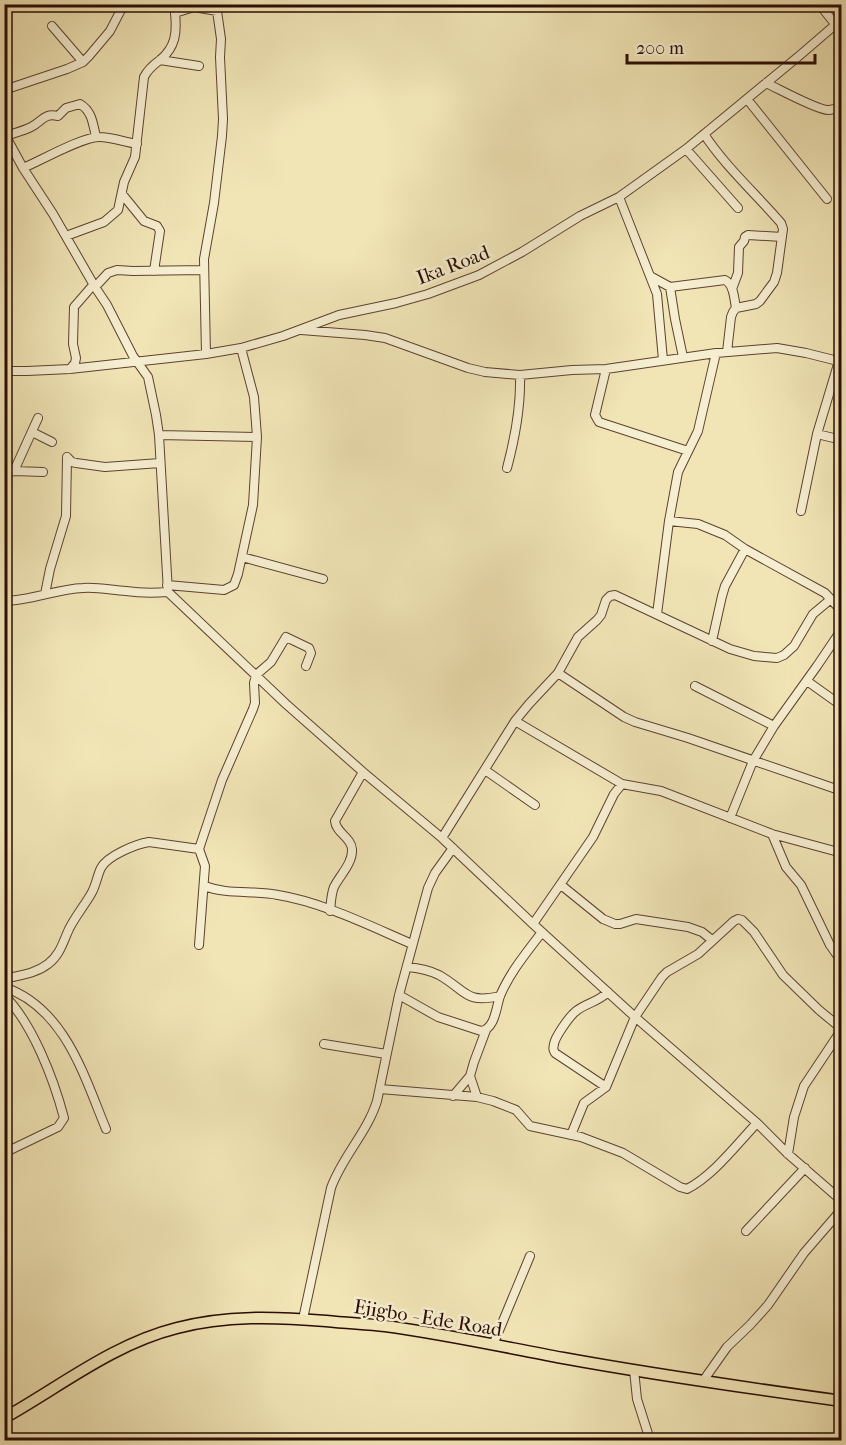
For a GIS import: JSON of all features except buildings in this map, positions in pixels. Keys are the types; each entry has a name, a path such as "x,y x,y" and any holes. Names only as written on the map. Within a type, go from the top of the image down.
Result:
{"main road":[{"name":"Ejigbo - Ede Road","path":"4,1418 102,1359 138,1342 175,1328 203,1322 265,1317 382,1326 438,1334 634,1370 842,1401"},
{"name":"Ejigbo - Ede Road","path":"4,1424 26,1406"}],"street":[{"path":"4,90 83,62 110,31 123,7 111,4"},
{"path":"819,4 838,22"},
{"path":"66,236 112,217 118,210 127,176 135,157 144,77 147,71 172,48 177,30 175,13 194,7 217,11 221,39 223,106 222,136 203,270 206,354"},
{"name":"Ika Road","path":"4,371 70,369 242,348 283,336 339,315 428,294 479,275 522,252 580,216 619,197 686,149 838,22"},
{"path":"52,26 83,62"},
{"path":"160,60 199,66"},
{"path":"766,83 826,111 842,105"},
{"path":"747,99 827,199"},
{"path":"96,137 89,112 80,104 66,108 58,116 51,114 32,126 5,135 107,305 130,351 148,377 159,435 167,588 286,704 442,838 635,1017 757,1123 788,1154 842,1201"},
{"path":"704,134 752,193 781,223 783,229 774,282 756,304 736,308"},
{"path":"23,168 96,137 137,144"},
{"path":"686,149 738,208"},
{"path":"122,194 144,221 157,226 160,231 154,271"},
{"path":"619,197 657,299 663,360"},
{"path":"732,289 738,273 739,247 745,237 748,235 782,237"},
{"path":"70,369 76,358 73,344 74,307 108,273 117,270 203,270"},
{"path":"650,276 670,287 725,280 730,283 736,308 731,317 727,352"},
{"path":"670,287 683,357"},
{"path":"297,330 385,338 468,368 520,375 606,369 683,357 777,348 840,361 817,434 801,511"},
{"path":"4,602 84,588 153,593 167,588 224,590 234,585 253,506 257,437 254,397 242,348"},
{"path":"657,614 678,472 698,431 716,353"},
{"path":"606,369 595,415 599,422 688,451"},
{"path":"507,468 517,423 520,375"},
{"path":"14,471 38,417"},
{"path":"32,432 52,442"},
{"path":"817,434 842,440"},
{"path":"159,435 257,437"},
{"path":"45,594 66,516 67,457 72,462 105,467 160,464"},
{"path":"67,476 88,465"},
{"path":"4,474 14,471 43,472"},
{"path":"669,521 702,525 725,535 745,549 825,592 842,616"},
{"path":"712,641 722,596 745,549"},
{"path":"242,557 323,579"},
{"path":"442,838 515,722 558,673 574,642 601,615 606,600 610,596 615,595 730,649 754,656 777,658 794,646 813,614 831,599"},
{"path":"730,818 753,761 774,726 842,629"},
{"path":"199,945 205,867 199,849 222,780 255,703 256,675 271,662 286,637 309,648 311,653 306,666"},
{"path":"558,673 635,722 842,791"},
{"path":"807,681 842,706"},
{"path":"695,686 774,726"},
{"path":"515,722 622,784 661,791 772,834 842,853"},
{"path":"485,770 535,805"},
{"path":"330,911 333,890 351,859 352,848 338,831 335,821 363,772"},
{"path":"611,778 614,794"},
{"path":"533,924 596,832 614,794 622,784"},
{"path":"772,834 786,867 801,885 830,945 842,958"},
{"path":"4,979 33,973 47,965 56,956 69,929 94,889 101,868 113,856 149,842 199,849"},
{"path":"303,1319 331,1188 335,1177 374,1112 399,995 428,888 435,873 453,848"},
{"path":"561,885 608,921 620,924 636,919 671,924 695,929 712,940"},
{"path":"205,886 215,890 278,895 313,904 412,944"},
{"path":"571,1135 584,1103 606,1087 635,1017 662,977 698,954 738,919 754,932 783,975 842,1029 804,1086 794,1117 788,1154"},
{"path":"453,1096 470,1076 486,1030 491,1026 500,996 510,977 542,932"},
{"path":"406,967 429,970 463,993 477,999 500,996"},
{"path":"4,987 15,990 38,1006 66,1038 75,1052 106,1129"},
{"path":"606,1087 555,1053 553,1046 555,1039 572,1014 597,1001 608,992"},
{"path":"4,995 13,1004 31,1031 57,1092 64,1118 58,1127 4,1153"},
{"path":"399,995 438,1017 481,1031 486,1030"},
{"path":"324,1044 386,1054"},
{"path":"470,1076 477,1097"},
{"path":"380,1089 477,1097 493,1101 516,1110 530,1126 591,1140 623,1153 687,1189 698,1184 709,1174 757,1123"},
{"path":"746,1231 805,1168"},
{"path":"703,1381 727,1347 768,1305 804,1253 842,1209"},
{"path":"493,1345 530,1256"},
{"path":"634,1370 637,1399 650,1440"},
{"path":"840,1440 842,1414"}]}
